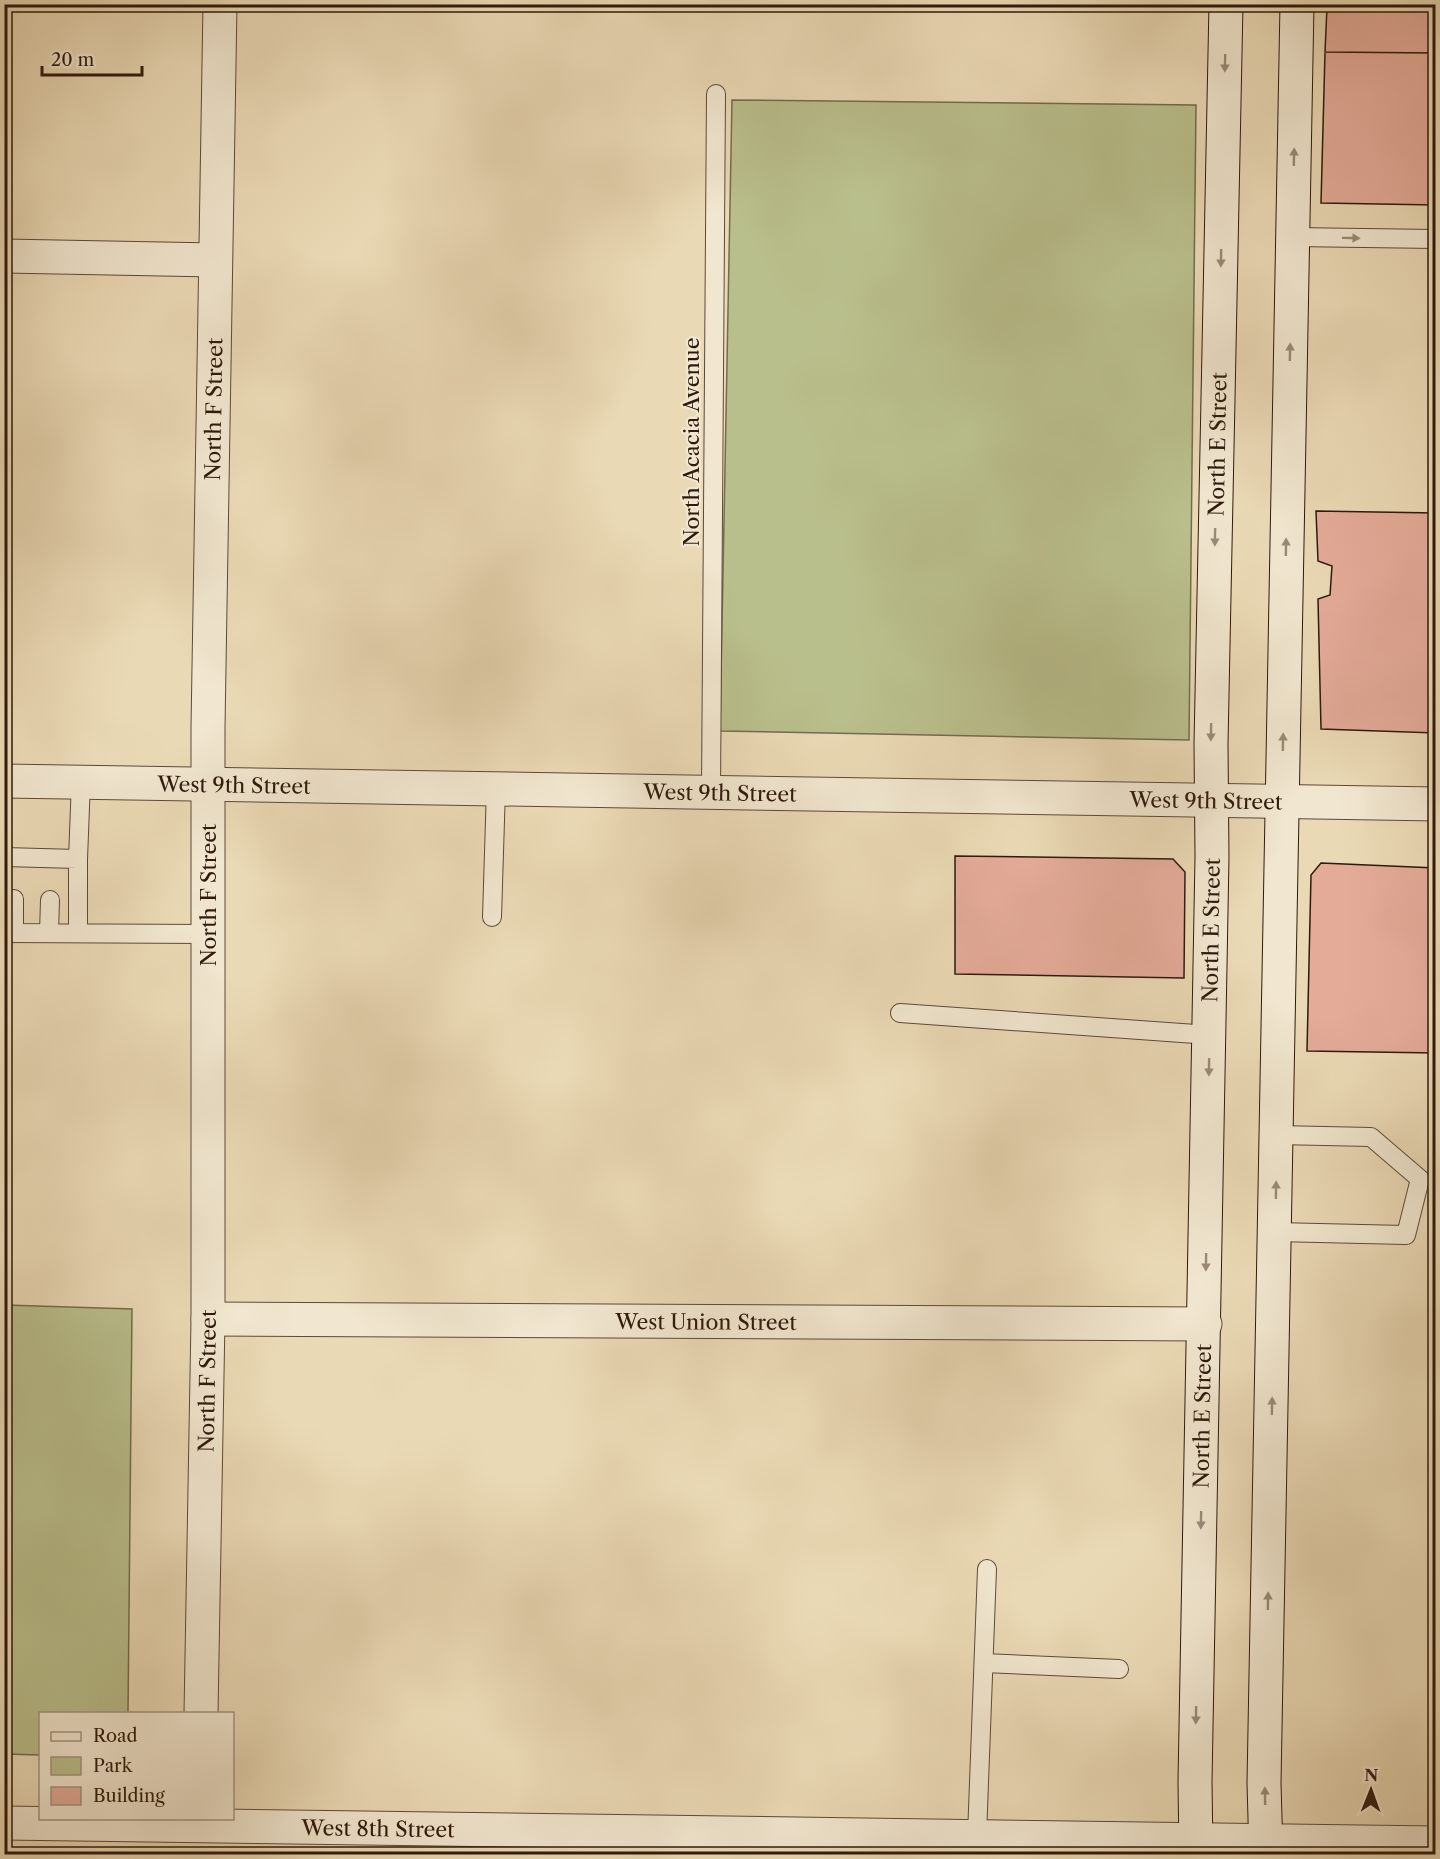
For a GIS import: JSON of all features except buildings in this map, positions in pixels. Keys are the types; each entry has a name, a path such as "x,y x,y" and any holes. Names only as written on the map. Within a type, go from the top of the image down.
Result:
{"street":[{"name":"North F Street","path":"201,1712 208,1319 208,783 220,4"},
{"name":"North E Street","path":"1196,1847 1226,4"},
{"path":"1266,1847 1265,1771 1297,4"},
{"path":"4,256 215,260"},
{"name":"West 9th Street","path":"4,781 1212,798 1436,804"},
{"name":"West Union Street","path":"208,1319 1205,1324"},
{"name":"West 8th Street","path":"4,1823 199,1833 682,1843 796,1844 977,1836 1196,1847 1436,1843"}],"lane":[{"name":"North Acacia Avenue","path":"711,791 716,94"},
{"path":"1292,237 1436,239"},
{"path":"78,933 81,781"},
{"path":"492,917 496,788"},
{"path":"11,860 50,862 78,859"},
{"path":"15,899 9,933 208,934"},
{"path":"49,933 50,900"},
{"path":"900,1013 1210,1035"},
{"path":"1275,1232 1406,1235 1420,1179 1371,1137 1277,1135"},
{"path":"977,1836 987,1569"},
{"path":"984,1664 1119,1669"}],"green space":[{"path":"732,100 1196,105 1189,740 720,731"},
{"path":"5,1305 132,1309 128,1712 39,1712 39,1755 5,1754"}]}
